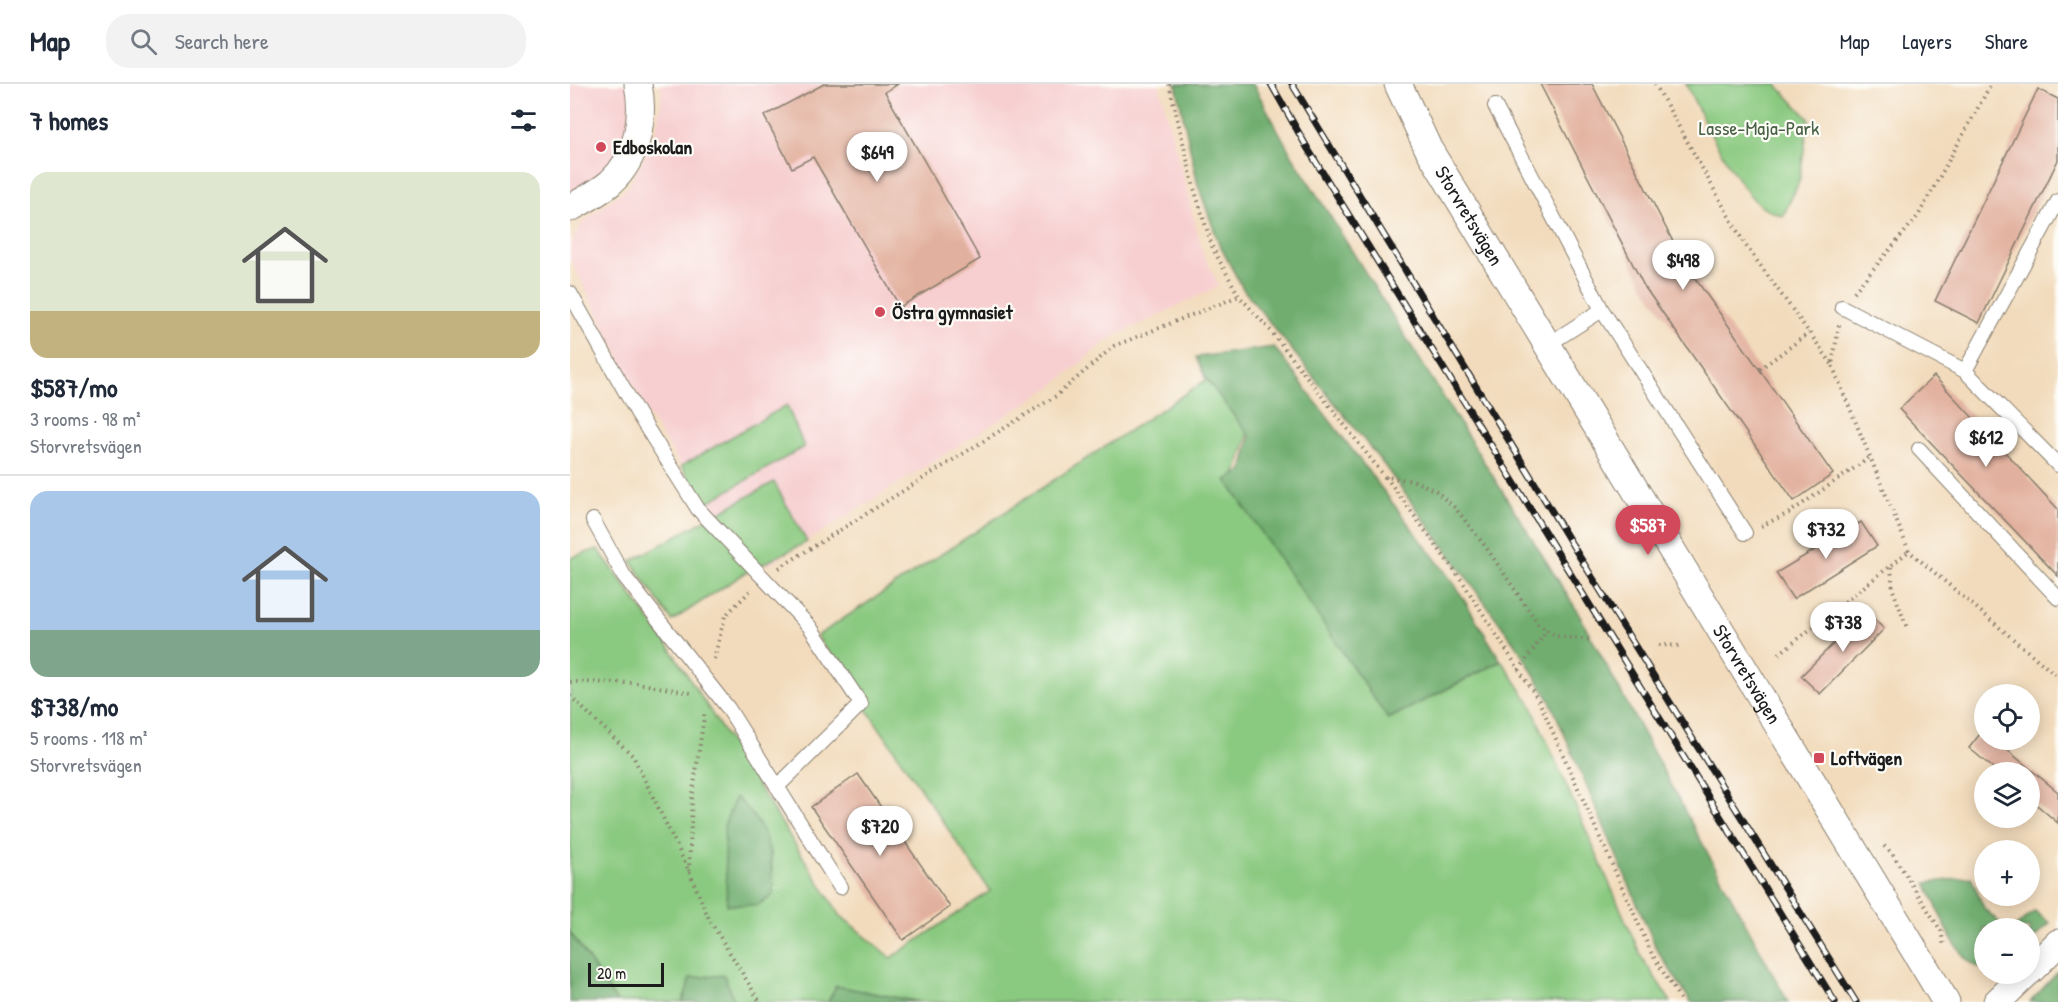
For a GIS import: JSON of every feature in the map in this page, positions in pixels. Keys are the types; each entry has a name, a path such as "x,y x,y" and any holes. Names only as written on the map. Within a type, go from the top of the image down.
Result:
{"street":[{"path":"570,208 611,182 627,160 638,134 642,112 638,84"},
{"name":"Storvretsvägen","path":"1398,84 1428,148 1946,1002"},
{"path":"2040,960 2058,943"},
{"path":"1997,1002 2016,984"}],"lane":[{"path":"1495,106 1602,310 1745,533"},
{"path":"1965,371 2058,201"},
{"path":"570,293 638,414 698,509 810,627 861,704 777,787"},
{"path":"1842,306 1965,371 2058,465"},
{"path":"1547,345 1602,310"},
{"path":"1918,449 2058,598"},
{"path":"593,520 624,576 709,681 840,887"}],"path":[{"path":"1169,84 1194,188 1213,249 1239,296 1271,331 1385,477 1462,581 1539,701 1652,954 1682,1002"},
{"path":"1655,84 1744,243 1832,365 1872,456 1909,551 2058,677"},
{"path":"1832,365 1842,306 1918,216 1989,84"},
{"path":"689,870 692,798 709,681 725,616 762,579 1056,396 1114,346 1239,296"},
{"path":"1760,369 1809,333"},
{"path":"1745,533 1789,513 1872,456"},
{"path":"1385,477 1415,481 1436,491 1475,534 1538,624 1555,636 1590,640"},
{"path":"1779,654 1909,551"},
{"path":"1890,566 1893,590 1907,628"},
{"path":"1519,670 1547,630"},
{"path":"1659,645 1682,646"},
{"path":"570,682 637,683 707,697"},
{"path":"570,696 633,756 689,870 709,919 760,1002"}],"shaded area":[{"name":"Edboskolan","path":"570,84 638,84 638,134 570,208"},
{"name":"Östra gymnasiet","path":"660,84 1159,84 1203,254 1219,286 1109,339 1050,388 769,565 758,562 705,504 645,410 570,258 570,246 582,223 628,187 655,136 662,94"}],"green space":[{"path":"1176,84 1253,84 1290,152 1576,609 1788,1002 1691,1002 1657,950 1550,701 1520,651 1384,465 1243,289 1219,244 1198,185"},
{"name":"Lasse-Maja-Park","path":"1686,84 1776,84 1809,119 1799,182 1783,216 1762,207 1741,184"},
{"path":"1274,347 1455,585 1501,661 1388,719 1226,480 1242,471 1250,437 1205,377 1196,357"},
{"path":"1212,376 1249,432 1233,483 1388,719 1502,661 1531,705 1642,958 1671,1002 920,1002 836,986 828,1002 735,1002 723,975 683,997 683,1002 617,1002 570,932 570,558 598,549 672,651 840,915 891,958 990,891 817,636","holes":["771,852 773,895 757,905"]},
{"path":"787,405 804,447 705,504 681,466"},
{"path":"774,482 807,542 745,573 672,621 631,561"},
{"path":"736,797 748,809 763,831 770,853 773,895 757,905 727,905 724,826"},
{"path":"1971,877 1974,884 1974,906 1983,906 1994,918 1974,918 1974,965 1965,957 1949,933 1926,883"},
{"path":"2035,911 2050,923 2040,932 2040,918 2026,918"},
{"path":"570,932 617,1002 570,1002"},
{"path":"2058,972 2058,1002 2030,1002"},
{"path":"724,975 735,1002 683,1002 690,978"},
{"path":"836,986 920,1002 828,1002"}],"building":[{"path":"824,84 898,84 885,92 980,259 900,307 813,157 792,168 764,116"},
{"path":"1540,84 1592,84 1683,261 1833,474 1794,501 1644,286"},
{"path":"2038,89 2058,99 2058,160 1979,323 1935,301"},
{"path":"1934,376 2058,509 2058,576 1899,409"},
{"path":"1861,522 1877,546 1793,599 1776,573"},
{"path":"1866,611 1884,629 1820,694 1801,676"},
{"path":"1974,742 1974,750 2007,750 2022,762 1986,762 1969,748"},
{"path":"858,774 950,907 903,940 811,807"},
{"path":"2040,777 2058,792 2058,823 2040,808"}],"railway":[{"path":"1271,84 1308,149 1835,1002"},
{"path":"1292,84 1576,551 1856,1002"}],"place":[{"name":"Edboskolan","path":"601,147"},
{"name":"Östra gymnasiet","path":"880,312"},
{"name":"Loftvägen","path":"1819,758"}]}
